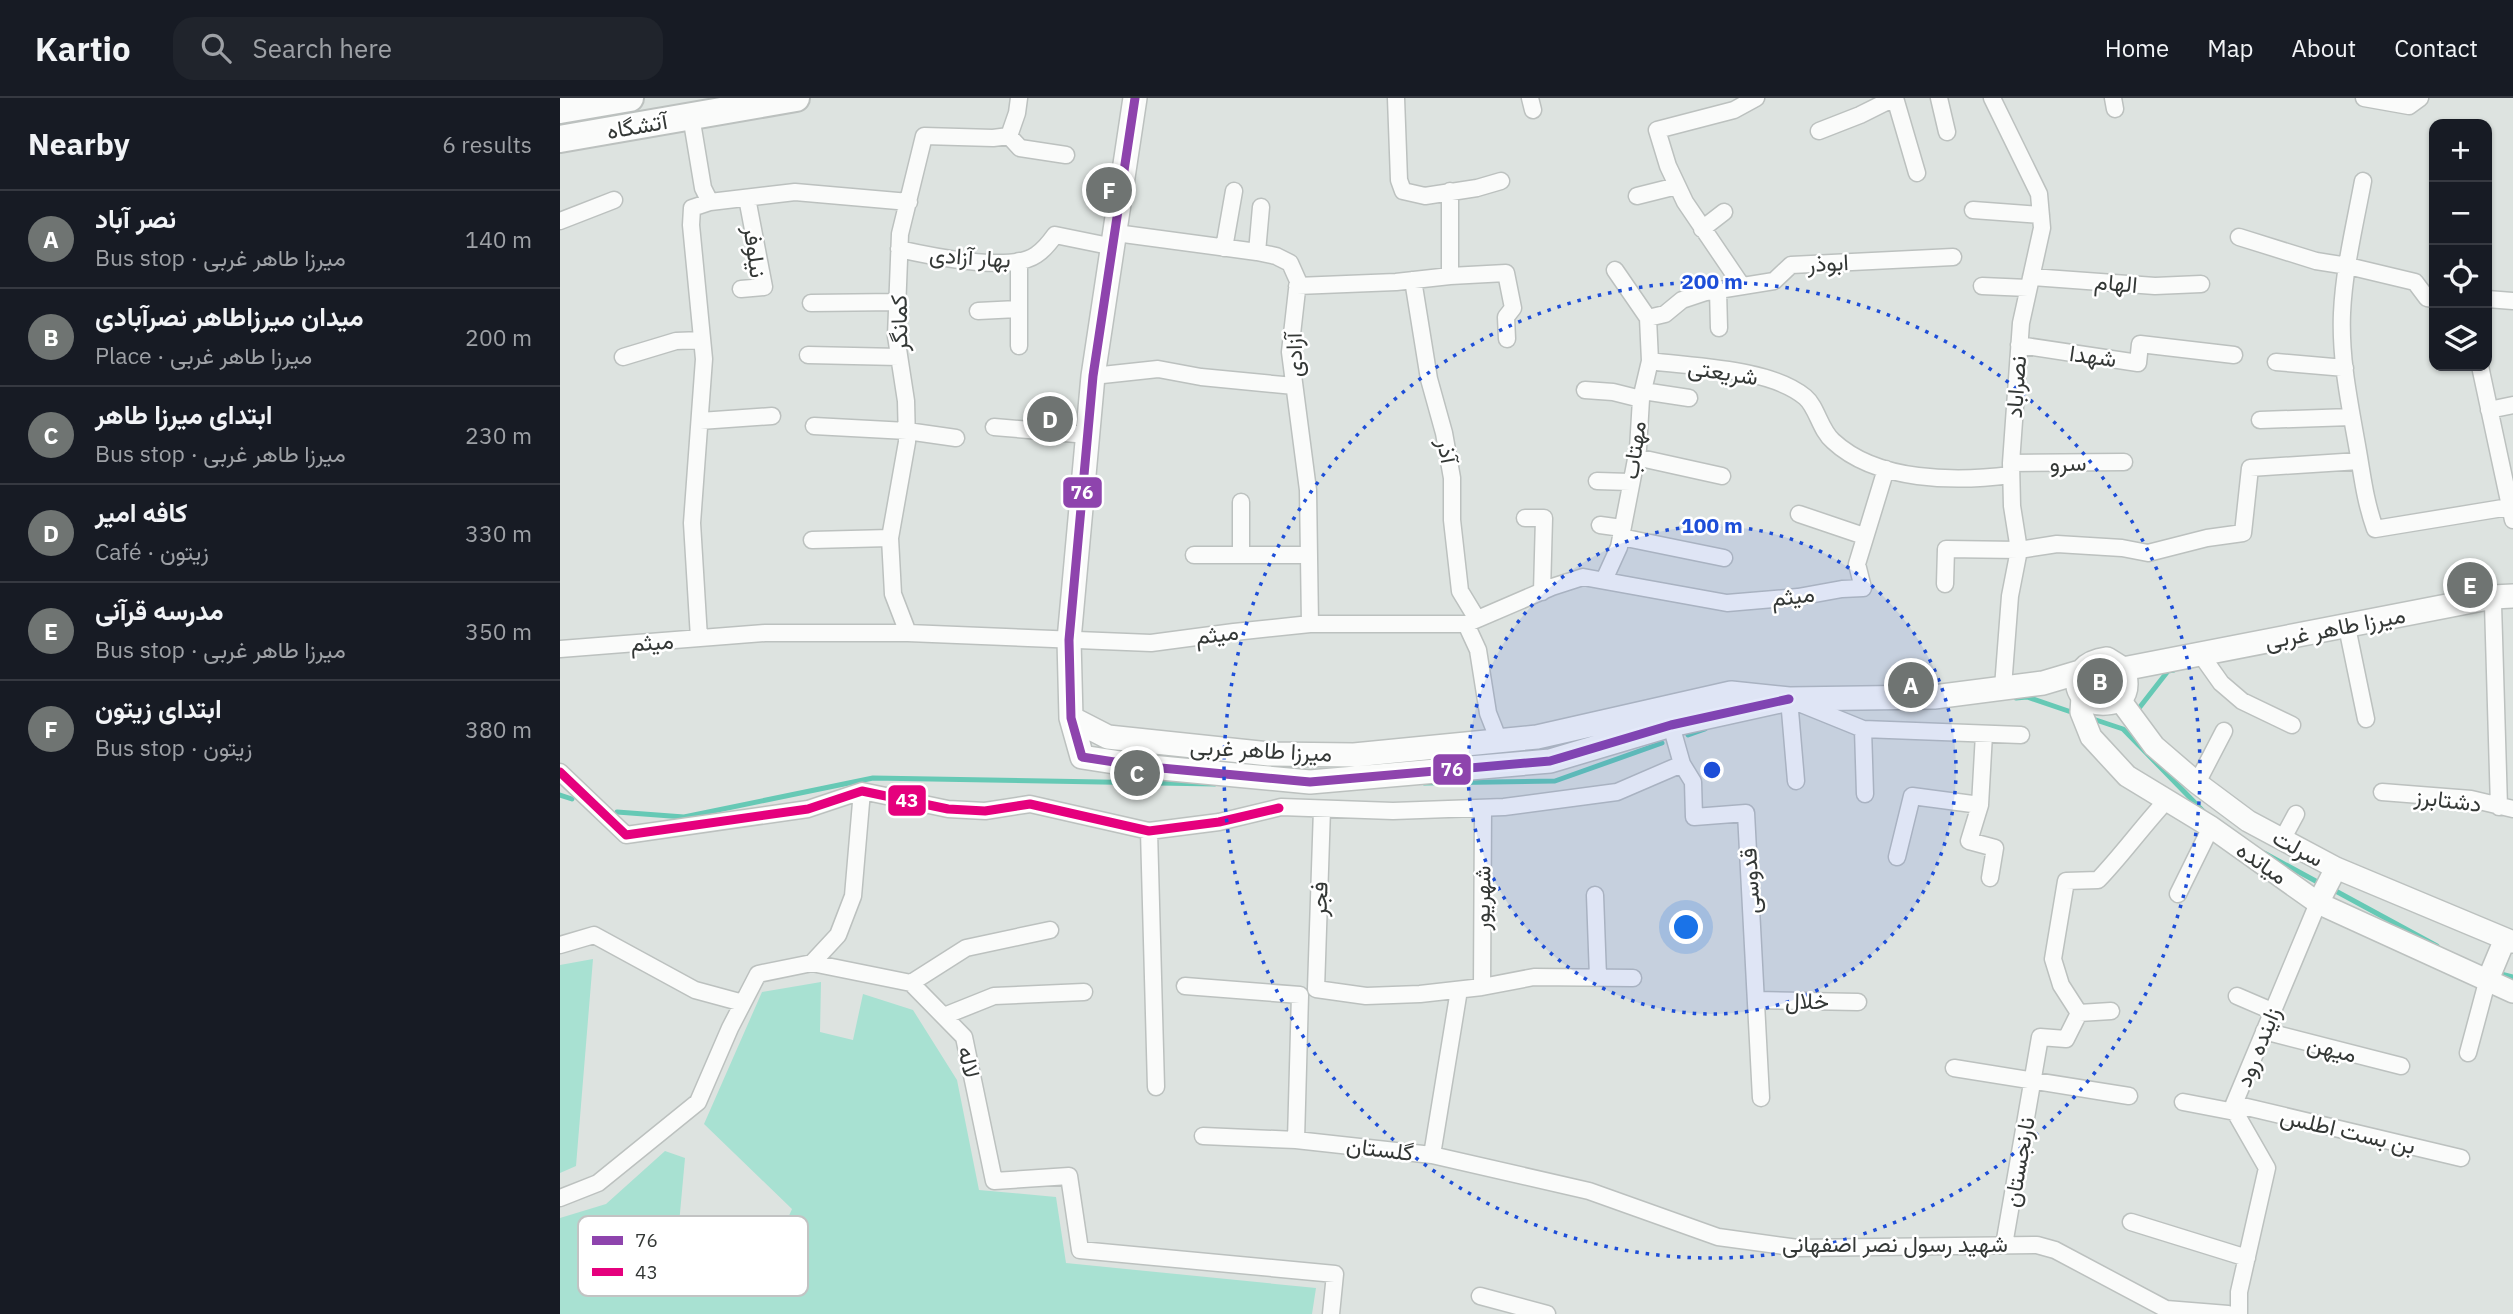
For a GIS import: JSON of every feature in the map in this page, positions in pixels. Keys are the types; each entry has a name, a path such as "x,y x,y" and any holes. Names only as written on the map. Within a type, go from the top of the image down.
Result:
{"main road":[{"name":"آتشگاه","path":"560,110 630,98"},
{"name":"آتشگاه","path":"560,139 796,98"},
{"path":"1071,718 1069,640 1093,376 1135,98"},
{"name":"میرزا طاهر غربی","path":"1071,718 1108,737 1269,754 1354,755 1537,737 1731,694 1789,699 1934,697 2043,683 2091,703 2103,704 2158,663 2199,652 2347,627 2493,597 2503,600"},
{"name":"میرزا طاهر غربی","path":"2081,698 2086,665 2095,661 2106,659 2123,687"},
{"name":"میرزا طاهر غربی","path":"1071,718 1082,757 1140,766 1310,782 1550,761 1671,725 1789,699"}],"street":[{"path":"1018,98 1017,113 1009,136 1020,148 1066,155"},
{"path":"1396,98 1399,180 1403,191 1425,196 1477,188 1500,181"},
{"path":"1742,286 1702,229 1677,186 1657,130 1734,110 1756,98"},
{"path":"1819,131 1895,98 1917,173"},
{"path":"1939,98 1947,132"},
{"name":"نصراباد","path":"1992,98 2039,194 2042,228 2021,323 2019,345 2011,469 2012,506 2019,550 2010,596 2003,688"},
{"path":"2364,98 2409,106 2420,98"},
{"path":"691,116 703,188 710,202"},
{"name":"کمانگر","path":"908,633 893,594 890,538 907,442 906,401 896,335 900,234 925,136 1009,136"},
{"path":"2363,181 2342,312 2344,368 2351,417 2364,496 2375,529 2511,514 2481,371"},
{"path":"1637,196 1677,186"},
{"path":"1224,248 1234,191"},
{"path":"1450,191 1450,276"},
{"path":"699,638 692,523 704,359 691,225 692,208 710,202 795,192 909,202"},
{"name":"نیلوفر","path":"741,289 764,287 747,198"},
{"path":"560,221 614,200"},
{"path":"1257,252 1261,207"},
{"path":"1973,210 2041,215"},
{"path":"1702,229 1724,212"},
{"name":"بهار آزادی","path":"899,249 962,261 1018,261 1035,256 1055,235 1115,240"},
{"path":"2239,237 2316,261 2415,282 2429,298"},
{"path":"1115,240 1224,248 1276,256 1290,263 1297,286 1506,273 1513,308 1506,317 1507,339"},
{"name":"ابوذر","path":"1648,318 1665,314 1682,300 1718,290 1774,281 1791,265 1953,257"},
{"path":"1018,261 1019,346"},
{"path":"1615,270 1648,318"},
{"name":"آذر","path":"1413,280 1429,379 1444,433 1452,478 1452,520 1460,591 1472,622 1488,713 1499,741"},
{"name":"الهام","path":"1982,286 2030,283 2155,286 2201,284"},
{"name":"آزادی","path":"1297,286 1290,352 1308,490 1310,624"},
{"path":"1718,290 1719,328"},
{"path":"2492,299 2513,301"},
{"path":"811,303 897,302"},
{"path":"978,311 1018,309"},
{"name":"مهتاب","path":"1604,580 1619,547 1636,457 1642,395 1650,361 1648,318"},
{"path":"623,357 676,341 702,340"},
{"name":"شهدا","path":"2019,345 2138,363 2140,344 2234,355"},
{"path":"808,355 899,357"},
{"name":"شریعتی","path":"1650,361 1753,373 1785,386 1806,397 1832,441 1861,459 1896,473 1934,478 1978,479 2011,469"},
{"path":"2276,362 2344,368"},
{"path":"1093,376 1158,369 1201,377 1294,386"},
{"path":"1586,390 1689,397"},
{"path":"2489,410 2513,405"},
{"path":"700,421 772,416"},
{"path":"2260,420 2351,417"},
{"path":"814,426 907,431 956,438"},
{"path":"994,427 1088,435"},
{"path":"1636,457 1722,476"},
{"path":"1945,584 1946,549 2019,550 2057,544 2122,548 2148,553 2207,538 2243,533 2250,468 2359,461"},
{"name":"سرو","path":"2011,469 2124,462"},
{"path":"1799,514 1864,536 1886,469"},
{"path":"1597,481 1630,482"},
{"path":"1241,502 1241,555"},
{"path":"1525,518 1544,518 1542,592"},
{"path":"1600,525 1724,558"},
{"name":"میثم","path":"560,649 765,633 908,633 1151,643 1310,624 1472,622 1583,577 1727,603 1798,597 1864,588 1857,564 1864,536"},
{"path":"812,540 890,538"},
{"path":"1194,555 1309,555"},
{"path":"2503,600 2506,808"},
{"path":"2347,627 2366,719"},
{"path":"2199,652 2221,683 2242,701 2292,724"},
{"name":"سرلت","path":"2123,687 2154,747 2248,821 2282,839 2327,886 2509,940"},
{"name":"میانده","path":"2081,698 2091,737 2127,776 2211,827 2327,886 2487,982 2513,992"},
{"path":"1796,781 1789,699 1863,729 2021,735"},
{"name":"قدوسی","path":"1671,725 1682,764 1693,782 1694,817 1746,813 1761,1098"},
{"path":"1863,729 1865,794"},
{"path":"2197,783 2224,731"},
{"path":"1984,734 1980,806 1969,841 1995,848 1990,878"},
{"path":"560,772 626,835 808,809 862,790 948,809 985,811 1030,804 1149,831 1219,822 1281,807 1392,811 1504,807 1618,792 1682,764"},
{"path":"812,963 838,935 853,896 862,790"},
{"name":"دشتابرز","path":"2382,792 2471,799 2506,808"},
{"path":"1897,857 1912,796 1980,806"},
{"path":"2111,1011 2079,1013 2060,985 2053,959 2066,881 2098,880 2166,801"},
{"name":"شهریور","path":"1482,988 1483,808"},
{"name":"فجر","path":"1322,809 1316,989 1366,996 1459,990"},
{"path":"2282,839 2296,814"},
{"path":"2178,894 2211,827"},
{"path":"1149,831 1156,1087"},
{"name":"زاینده رود","path":"2239,1314 2239,1292 2267,1168 2235,1108 2272,1011 2327,886"},
{"path":"1595,895 1598,978"},
{"path":"560,1198 598,1183 698,1102 758,974 812,963 911,983 966,948 1050,930"},
{"path":"560,945 594,935 695,990 743,1003"},
{"path":"2468,1054 2487,982 2509,940"},
{"path":"1459,990 1534,977 1633,978"},
{"name":"لاله","path":"911,983 964,1037 994,1181 1069,1176 1080,1250 1335,1274 1331,1314"},
{"path":"1185,986 1300,995 1296,1140"},
{"name":"گلستان","path":"1203,1136 1296,1140 1432,1156 1459,990"},
{"path":"944,1016 994,996 1084,992"},
{"path":"2237,996 2272,1011"},
{"name":"خلال","path":"1756,1000 1858,1002"},
{"name":"نارنجستان","path":"2004,1245 2040,1037 2066,1039 2079,1013"},
{"name":"میهن","path":"2264,1031 2401,1066"},
{"path":"1954,1068 2129,1096"},
{"name":"بن بست اطلس","path":"2183,1102 2235,1108 2461,1158"},
{"name":"شهید رسول نصر اصفهانی","path":"1432,1156 1589,1191 1718,1237 1798,1248 2037,1245 2055,1250 2166,1309 2228,1314"},
{"path":"2131,1222 2247,1258"},
{"path":"1480,1296 1547,1314"}],"green space":[{"path":"593,959 576,1166 560,1173 560,965"},
{"path":"821,982 820,1032 853,1040 863,994 913,1010 957,1080 979,1190 1056,1197 1066,1263 1316,1288 1312,1314 560,1314 560,1218 606,1204 665,1151 685,1158 680,1216 578,1216 578,1296 808,1296 808,1216 789,1216 792,1209 704,1124 762,992"}],"waterway":[{"path":"2136,712 2168,671 2174,670"},
{"path":"2016,698 2027,697 2077,714"},
{"path":"2090,718 2123,729 2204,812"},
{"path":"1688,735 1705,729"},
{"path":"1424,783 1555,781 1662,743"},
{"path":"617,812 684,817 873,778 1215,784"},
{"path":"560,795 572,799"},
{"path":"2264,853 2323,885"},
{"path":"2332,889 2437,946"},
{"path":"2497,973 2513,977"}],"transit line":[{"name":"76","path":"1135,98 1093,376 1069,640 1071,718 1082,757 1140,766 1310,782 1550,761 1671,725 1789,699"},
{"name":"43","path":"560,772 626,835 808,809 862,791 948,809 985,811 1030,804 1149,831 1219,822 1279,808"}],"place":[{"name":"ابتدای زیتون","path":"1109,190"},
{"name":"کافه امیر","path":"1050,419"},
{"name":"مدرسه قرآنی","path":"2470,585"},
{"name":"میدان میرزاطاهر نصرآبادی","path":"2100,681"},
{"name":"نصر آباد","path":"1911,685"},
{"name":"ابتدای میرزا طاهر","path":"1137,773"}]}
